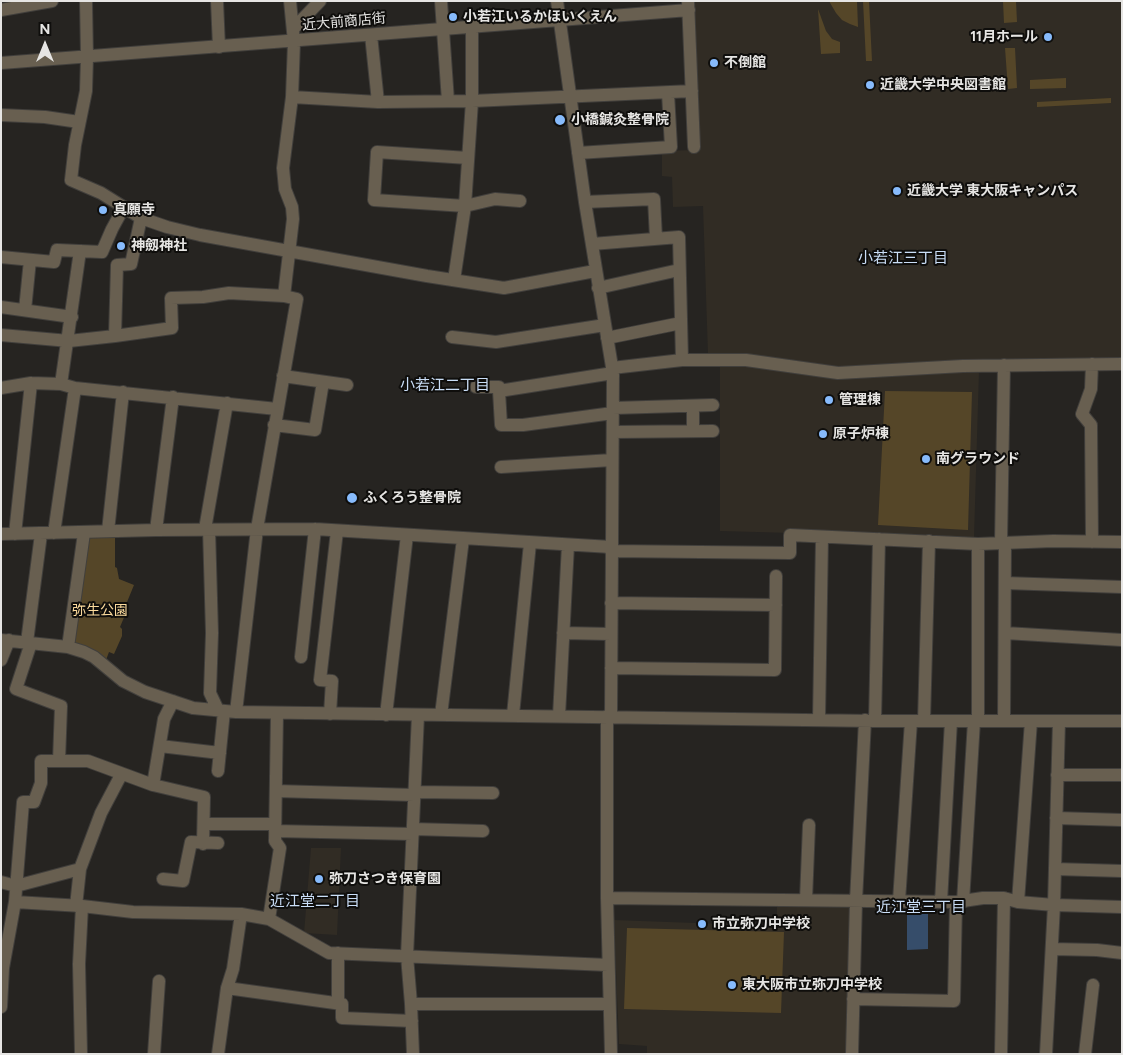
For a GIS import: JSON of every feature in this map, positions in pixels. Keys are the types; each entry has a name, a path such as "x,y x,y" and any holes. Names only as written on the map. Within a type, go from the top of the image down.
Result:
{"street":[{"path":"1,10 20,4 52,1"},
{"path":"86,1 86,91 74,145 71,180 101,193 141,218 200,235 504,288 595,271"},
{"path":"217,1 219,47"},
{"path":"284,296 293,219 292,207 285,189 283,168 292,97 293,35 290,1"},
{"path":"293,35 320,1"},
{"path":"441,1 448,101"},
{"path":"558,1 595,271 613,371 607,898 611,1054"},
{"path":"688,6 694,147"},
{"name":"近大前商店街","path":"1,63 219,47 293,35 371,35 472,28 688,6"},
{"path":"454,280 465,206 472,101 472,28"},
{"path":"371,35 378,102"},
{"path":"292,97 378,102 472,101 692,91"},
{"path":"578,153 670,147 668,93"},
{"path":"1,115 45,117 79,122"},
{"path":"468,158 377,152 374,200 465,206 495,199 520,201"},
{"path":"585,202 654,199 656,238"},
{"path":"1,257 54,262 57,250 102,252 124,207"},
{"path":"116,336 117,265 132,264 141,218"},
{"path":"592,244 656,238 679,238 682,360"},
{"path":"61,384 80,251"},
{"path":"25,310 30,260"},
{"path":"598,288 680,270"},
{"path":"1,335 68,341 172,328 171,298 204,298 228,292 284,296 297,299 276,409 226,711 218,771"},
{"path":"1,307 72,317"},
{"path":"452,337 496,342 681,323"},
{"path":"499,391 682,360 746,360 838,373 963,366 1122,364"},
{"path":"1092,364 1091,389 1082,414 1091,425 1092,542"},
{"path":"1004,365 1004,721"},
{"path":"282,376 347,385"},
{"path":"274,426 315,430 324,382"},
{"path":"1,388 31,383 61,384 75,388 276,409"},
{"path":"15,534 31,383"},
{"path":"476,387 499,387 500,426 522,425 613,410 713,405"},
{"path":"54,533 75,388"},
{"path":"108,531 123,392"},
{"path":"156,530 173,397"},
{"path":"226,711 210,693 212,633 207,530 227,404"},
{"path":"693,406 693,431"},
{"path":"613,432 713,431"},
{"path":"501,467 612,460"},
{"path":"1,534 156,530 315,530 611,549 790,553 790,535 978,544 1053,541 1122,542"},
{"path":"301,657 315,530"},
{"path":"330,714 332,681 320,680 337,531"},
{"path":"68,647 84,533"},
{"path":"41,534 29,642 16,689 61,706 59,761"},
{"path":"386,715 407,535"},
{"path":"819,720 822,537"},
{"path":"441,715 463,538"},
{"path":"852,1054 856,901 870,720 879,539"},
{"path":"899,901 918,721 928,541"},
{"path":"513,715 530,543"},
{"path":"853,999 954,1002 959,902 976,721 978,544"},
{"path":"560,716 568,545"},
{"path":"611,668 775,670 776,576"},
{"path":"1005,583 1122,587"},
{"path":"611,603 776,605"},
{"path":"563,633 611,634"},
{"path":"1005,633 1122,640"},
{"path":"1,660 5,640 68,647 94,657 123,681 145,692 193,708 226,711 386,715 609,716 819,720 1122,721"},
{"path":"154,785 164,718 172,701"},
{"path":"269,920 280,848 275,841 277,713"},
{"path":"413,1054 407,956 418,715"},
{"path":"941,902 951,721"},
{"path":"1018,902 1031,721"},
{"path":"1046,1054 1054,905 1058,721"},
{"path":"160,746 220,753"},
{"path":"1,1007 3,968 15,902 23,802 34,802 41,783 41,761 88,761 121,775 204,797 203,844"},
{"path":"81,1054 79,964 80,869 101,813 121,775"},
{"path":"1057,775 1122,775"},
{"path":"276,792 493,793"},
{"path":"1056,818 1122,820"},
{"path":"204,824 413,832 483,831"},
{"path":"806,900 809,825"},
{"path":"163,879 182,881 191,842 203,844 218,843"},
{"path":"1,882 16,886 80,869"},
{"path":"1055,869 1122,870"},
{"path":"607,898 941,902 1004,898 1018,902 1054,905 1122,906"},
{"path":"1001,1054 1004,898"},
{"path":"15,902 133,912 241,914 269,920 329,953 608,965"},
{"path":"218,1054 226,988 233,969 241,914"},
{"path":"1052,948 1122,953"},
{"path":"338,953 338,1004"},
{"path":"154,1054 159,981"},
{"path":"1085,1054 1093,985"},
{"path":"226,988 342,1004 342,1018 412,1021"},
{"path":"411,1004 609,1004"}],"shaded area":[{"name":"近畿大学 東大阪キャンパス","path":"692,1 1122,1 1122,359 845,367 745,354 708,354 703,206 673,207 672,177 662,176 662,151 695,150"},
{"path":"720,365 979,371 974,538 720,531"},
{"path":"311,848 341,848 337,935 304,933"},
{"name":"東大阪市立弥刀中学校","path":"777,903 851,906 846,1054 647,1054 647,1046 619,1044 614,920 777,926"}],"green space":[{"path":"829,1 857,1 858,27 842,20"},
{"path":"863,1 869,1 872,61 866,61"},
{"path":"1003,1 1016,1 1017,22 1004,23"},
{"path":"818,9 826,31 832,39 840,42 840,53 821,54"},
{"path":"1005,48 1015,48 1017,88 1008,89"},
{"path":"1066,78 1066,88 1030,89 1030,80"},
{"path":"1111,98 1111,103 1037,107 1037,102"},
{"name":"南グラウンド","path":"885,391 972,392 968,530 878,525"},
{"name":"弥生公園","path":"115,534 115,567 117,568 119,579 134,585 125,607 128,608 120,627 122,629 122,636 114,654 109,652 106,660 71,643 86,535"},
{"path":"627,928 784,932 781,1013 624,1009"}],"water":[{"path":"907,910 928,910 928,949 907,950"}],"place":[{"name":"小若江いるかほいくえん","path":"453,17"},
{"name":"11月ホール","path":"1048,37"},
{"name":"不倒館","path":"714,63"},
{"name":"近畿大学中央図書館","path":"870,85"},
{"name":"小橋鍼灸整骨院","path":"560,120"},
{"name":"近畿大学 東大阪キャンパス","path":"897,191"},
{"name":"真願寺","path":"103,210"},
{"name":"神劔神社","path":"121,246"},
{"name":"管理棟","path":"829,400"},
{"name":"原子炉棟","path":"823,434"},
{"name":"南グラウンド","path":"926,459"},
{"name":"ふくろう整骨院","path":"352,498"},
{"name":"弥刀さつき保育園","path":"319,879"},
{"name":"市立弥刀中学校","path":"702,924"},
{"name":"東大阪市立弥刀中学校","path":"732,985"}],"district":[{"name":"小若江三丁目","path":"903,259"},
{"name":"小若江二丁目","path":"445,386"},
{"name":"近江堂二丁目","path":"315,902"},
{"name":"近江堂三丁目","path":"921,908"}]}
